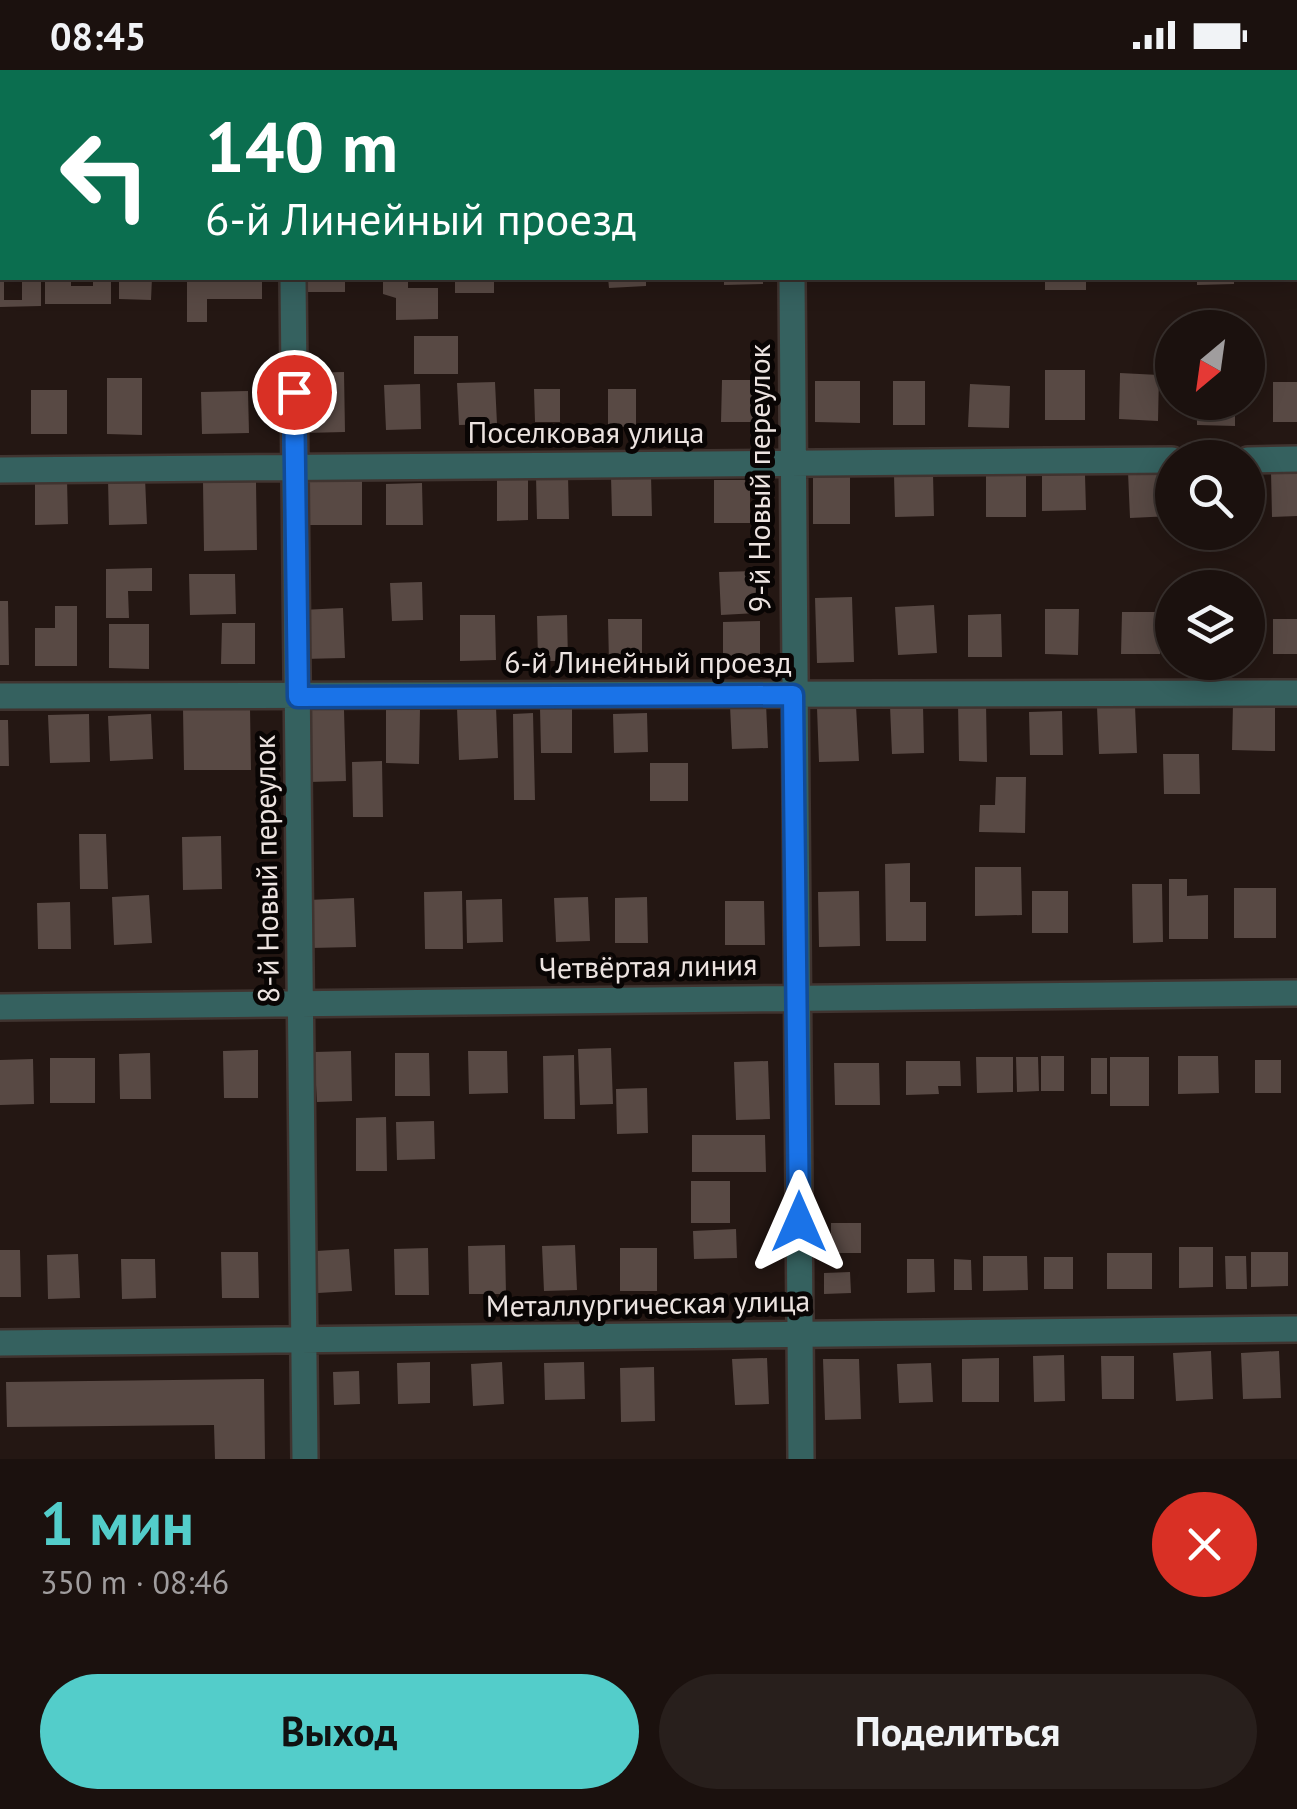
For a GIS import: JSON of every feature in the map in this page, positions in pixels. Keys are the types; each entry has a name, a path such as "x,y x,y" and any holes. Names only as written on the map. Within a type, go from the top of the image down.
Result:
{"street":[{"name":"8-й Новый переулок","path":"293,280 305,1459"},
{"name":"9-й Новый переулок","path":"792,280 801,1459"},
{"path":"1265,460 1297,459"},
{"name":"Поселковая улица","path":"0,470 1155,460"},
{"name":"6-й Линейный проезд","path":"0,696 1297,693"},
{"name":"Четвёртая линия","path":"0,1006 1297,993"},
{"name":"Металлургическая улица","path":"0,1343 1297,1329"}],"building":[{"path":"0,280 4,280 4,300 22,300 22,280 41,280 41,306 0,307"},
{"path":"45,280 71,280 71,286 93,286 93,280 111,280 111,304 45,304"},
{"path":"119,280 152,280 151,300 119,299"},
{"path":"187,280 262,280 262,299 207,299 207,322 187,322"},
{"path":"304,280 345,280 345,292 304,292"},
{"path":"383,280 408,280 408,288 438,288 438,319 396,320 396,298 383,294"},
{"path":"455,280 494,280 494,293 455,293"},
{"path":"608,280 646,280 646,286 609,288"},
{"path":"724,280 763,280 763,284 724,285"},
{"path":"1045,280 1086,280 1086,290 1045,290"},
{"path":"1197,280 1234,280 1234,284 1197,285"},
{"path":"414,336 458,336 458,374 414,374"},
{"path":"1045,370 1085,370 1085,420 1045,420"},
{"path":"344,372 345,432 304,433 303,373"},
{"path":"1120,373 1155,375 1158,421 1119,419"},
{"path":"107,378 142,378 142,435 107,434"},
{"path":"722,380 756,380 755,422 721,422"},
{"path":"815,381 860,381 860,423 815,422"},
{"path":"893,381 925,381 925,425 893,425"},
{"path":"495,382 497,424 459,425 457,383"},
{"path":"1273,382 1297,382 1297,422 1273,422"},
{"path":"420,384 421,429 386,430 384,385"},
{"path":"970,384 1010,386 1009,428 968,427"},
{"path":"534,389 560,389 560,422 535,422"},
{"path":"608,389 636,389 636,427 608,427"},
{"path":"31,390 67,390 67,434 31,434"},
{"path":"248,391 249,433 202,434 201,392"},
{"path":"1197,420 1235,420 1235,426 1197,425"},
{"path":"986,471 1026,472 1026,517 986,517"},
{"path":"1155,471 1155,517 1130,518 1128,472"},
{"path":"1297,471 1297,516 1272,517 1271,472"},
{"path":"933,474 934,516 895,517 894,475"},
{"path":"651,475 652,516 612,516 611,476"},
{"path":"1042,475 1085,475 1086,510 1042,511"},
{"path":"536,476 568,476 569,519 537,519"},
{"path":"813,476 850,476 850,524 813,524"},
{"path":"145,478 147,524 109,525 108,479"},
{"path":"497,478 528,478 528,520 497,521"},
{"path":"35,479 67,479 68,524 35,525"},
{"path":"307,479 362,479 362,525 307,525"},
{"path":"714,480 750,480 750,523 714,523"},
{"path":"203,482 256,482 257,550 204,551"},
{"path":"422,483 423,525 386,525 386,484"},
{"path":"152,568 152,591 128,591 129,618 106,618 106,569"},
{"path":"756,571 757,613 721,615 719,572"},
{"path":"189,574 235,574 236,614 190,615"},
{"path":"422,582 423,620 392,621 390,583"},
{"path":"852,597 854,662 817,663 815,598"},
{"path":"0,601 8,601 9,665 0,665"},
{"path":"934,605 937,653 898,655 895,607"},
{"path":"55,606 77,606 77,666 35,666 35,628 55,628"},
{"path":"343,608 345,658 303,659 301,610"},
{"path":"1045,609 1079,609 1078,655 1045,654"},
{"path":"1122,612 1155,612 1155,654 1121,654"},
{"path":"1001,614 1002,657 968,657 968,615"},
{"path":"460,615 495,615 496,660 460,661"},
{"path":"567,615 568,661 538,661 537,616"},
{"path":"608,619 642,619 642,662 609,663"},
{"path":"1273,619 1297,619 1297,654 1273,654"},
{"path":"760,621 760,662 723,663 723,622"},
{"path":"222,623 255,623 255,664 221,664"},
{"path":"109,624 149,624 149,669 109,668"},
{"path":"958,703 986,703 987,762 959,761"},
{"path":"1233,703 1275,704 1275,751 1232,750"},
{"path":"766,704 768,748 732,749 730,706"},
{"path":"923,705 924,753 892,754 890,706"},
{"path":"856,706 859,761 819,762 817,708"},
{"path":"1135,706 1137,753 1099,754 1097,707"},
{"path":"496,707 498,758 459,760 457,708"},
{"path":"183,708 250,708 251,770 184,770"},
{"path":"540,708 572,708 572,753 541,753"},
{"path":"386,709 420,709 419,764 386,763"},
{"path":"308,710 344,710 346,781 309,782"},
{"path":"1062,711 1063,755 1030,755 1029,712"},
{"path":"533,713 535,800 514,800 513,714"},
{"path":"647,713 648,752 614,753 613,714"},
{"path":"89,714 90,762 50,763 48,715"},
{"path":"151,714 153,759 110,761 108,716"},
{"path":"0,720 8,720 9,766 0,766"},
{"path":"1163,754 1199,754 1200,794 1164,794"},
{"path":"382,761 383,817 353,817 352,762"},
{"path":"650,763 688,763 688,801 650,801"},
{"path":"996,777 1026,777 1025,833 979,832 980,805 995,805"},
{"path":"79,834 106,834 108,889 80,889"},
{"path":"221,836 222,889 183,890 182,837"},
{"path":"910,863 910,902 926,902 926,941 886,941 885,864"},
{"path":"975,867 1021,867 1022,915 975,916"},
{"path":"1169,879 1187,879 1187,896 1208,895 1208,939 1169,939"},
{"path":"1132,884 1162,884 1163,942 1133,943"},
{"path":"1234,888 1276,888 1276,938 1234,938"},
{"path":"462,891 463,949 425,949 424,892"},
{"path":"859,891 860,946 819,947 818,892"},
{"path":"1032,891 1068,891 1068,933 1032,933"},
{"path":"149,895 152,943 114,945 112,897"},
{"path":"588,897 590,941 556,942 554,898"},
{"path":"647,897 648,943 615,943 615,898"},
{"path":"354,898 356,947 310,948 308,900"},
{"path":"502,899 503,942 467,943 466,900"},
{"path":"725,901 764,901 765,945 725,945"},
{"path":"70,902 71,949 38,949 37,903"},
{"path":"611,1048 613,1104 580,1105 578,1049"},
{"path":"258,1050 258,1098 224,1098 223,1051"},
{"path":"351,1051 352,1101 317,1102 314,1052"},
{"path":"468,1051 507,1051 508,1093 469,1094"},
{"path":"150,1053 151,1099 120,1099 119,1054"},
{"path":"395,1053 429,1053 430,1096 395,1096"},
{"path":"574,1055 575,1119 544,1119 543,1056"},
{"path":"1041,1056 1064,1056 1064,1091 1041,1091"},
{"path":"1178,1056 1218,1056 1219,1093 1178,1094"},
{"path":"976,1057 1013,1057 1013,1092 977,1093"},
{"path":"1016,1057 1038,1057 1039,1091 1017,1092"},
{"path":"1110,1057 1149,1057 1149,1106 1110,1106"},
{"path":"50,1058 95,1058 95,1103 50,1103"},
{"path":"1091,1058 1107,1058 1107,1094 1091,1094"},
{"path":"33,1059 34,1104 0,1105 0,1060"},
{"path":"1255,1060 1281,1060 1281,1093 1255,1093"},
{"path":"768,1061 770,1119 736,1120 734,1062"},
{"path":"906,1061 960,1061 961,1086 938,1086 939,1094 906,1095"},
{"path":"834,1063 879,1063 880,1105 835,1105"},
{"path":"647,1088 648,1133 617,1134 616,1089"},
{"path":"386,1117 387,1171 356,1171 356,1118"},
{"path":"434,1121 435,1159 397,1160 396,1122"},
{"path":"692,1135 765,1135 766,1172 692,1172"},
{"path":"691,1181 730,1181 730,1223 691,1223"},
{"path":"831,1223 861,1223 861,1253 831,1253"},
{"path":"736,1229 737,1258 694,1259 693,1231"},
{"path":"505,1245 506,1294 469,1294 468,1246"},
{"path":"575,1245 577,1290 544,1291 542,1246"},
{"path":"1179,1247 1213,1247 1213,1287 1179,1288"},
{"path":"428,1248 429,1295 395,1295 394,1249"},
{"path":"620,1248 657,1248 657,1291 620,1291"},
{"path":"349,1249 352,1291 318,1293 316,1251"},
{"path":"0,1250 20,1250 21,1297 0,1297"},
{"path":"221,1252 258,1252 259,1298 222,1298"},
{"path":"1251,1252 1288,1252 1288,1286 1251,1287"},
{"path":"1107,1253 1152,1253 1152,1289 1107,1289"},
{"path":"78,1254 80,1298 48,1299 47,1255"},
{"path":"983,1256 1027,1256 1028,1290 983,1291"},
{"path":"1225,1256 1246,1256 1247,1289 1226,1289"},
{"path":"1044,1257 1073,1257 1073,1289 1044,1289"},
{"path":"121,1259 155,1259 156,1298 122,1299"},
{"path":"907,1259 934,1259 935,1292 907,1293"},
{"path":"954,1259 971,1260 972,1290 954,1290"},
{"path":"850,1272 851,1293 824,1294 824,1273"},
{"path":"1211,1351 1213,1399 1176,1401 1173,1353"},
{"path":"1279,1351 1281,1398 1243,1399 1241,1353"},
{"path":"1064,1355 1065,1401 1034,1402 1033,1356"},
{"path":"1101,1356 1134,1356 1134,1399 1102,1399"},
{"path":"767,1358 769,1404 735,1405 732,1359"},
{"path":"999,1358 999,1402 962,1402 962,1359"},
{"path":"823,1359 859,1359 861,1419 825,1420"},
{"path":"430,1362 430,1403 398,1404 397,1363"},
{"path":"502,1362 504,1404 473,1406 471,1364"},
{"path":"584,1362 585,1399 545,1400 544,1363"},
{"path":"931,1363 933,1402 899,1403 897,1364"},
{"path":"654,1367 655,1421 621,1422 620,1368"},
{"path":"359,1371 360,1404 334,1405 333,1372"},
{"path":"264,1379 265,1459 215,1459 214,1425 7,1427 6,1382"}],"route":[{"path":"294,392 298,697 793,695 799,1222"}]}
